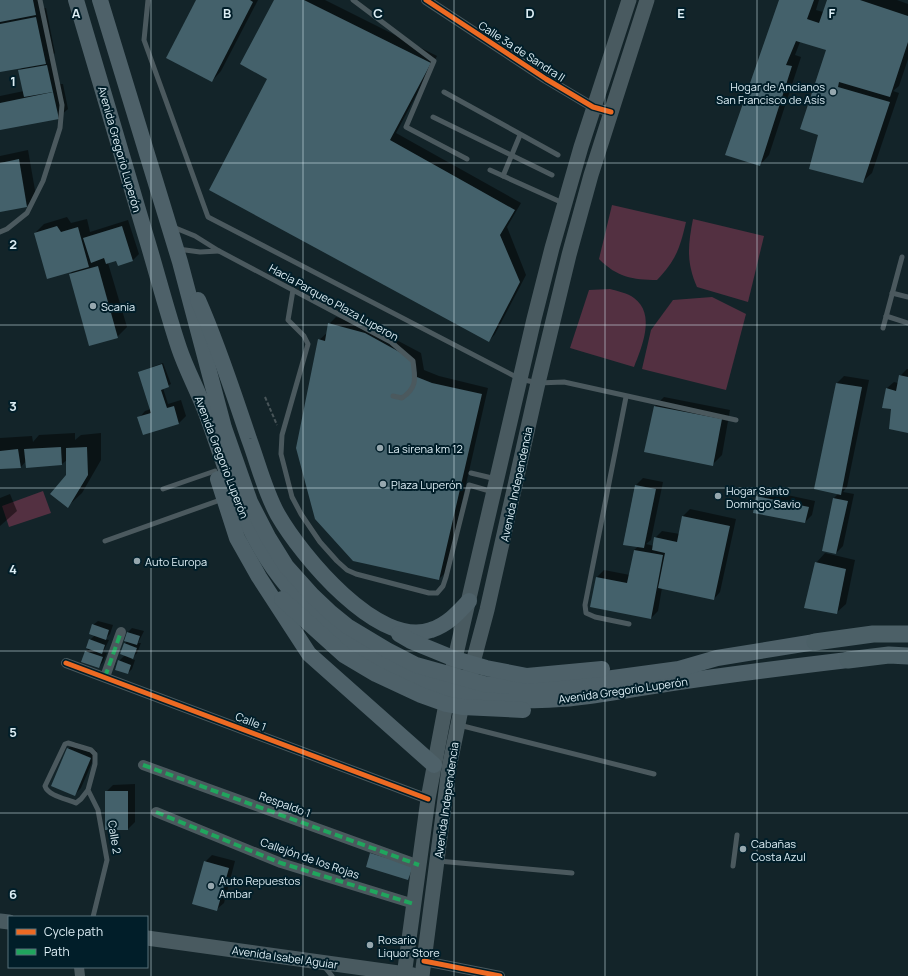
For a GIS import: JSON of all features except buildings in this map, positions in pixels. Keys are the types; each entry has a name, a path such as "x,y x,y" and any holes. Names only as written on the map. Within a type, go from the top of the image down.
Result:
{"highway":[{"path":"815,642 873,634 908,634"},
{"path":"815,642 908,642"},
{"path":"848,660 889,655 908,656"},
{"path":"848,660 908,666"}],"main road":[{"name":"Avenida Gregorio Luperón","path":"76,0 180,351 204,408 240,509 252,533 271,564 288,587 326,626 347,642 366,653 433,684 481,696 508,699 546,701 580,699 644,687 848,660"},
{"name":"Avenida Gregorio Luperón","path":"100,0 178,255 224,428 250,502 268,537 286,566 330,613 387,650 416,665 484,684 509,686 554,686 679,669 717,658 815,642"},
{"name":"Avenida Independencia","path":"404,975 428,799 455,659 520,379 564,204 593,107 628,0"},
{"name":"Avenida Independencia","path":"423,971 449,768 462,707 490,598 538,383 569,255 610,112 646,3"},
{"path":"178,255 214,335 262,474 278,514 301,549 327,579 348,599 411,641 455,659 528,676 717,658"},
{"path":"180,351 215,471 237,538 259,577 309,654 434,764"},
{"path":"259,577 299,617 344,655 376,674 421,695 446,704 462,707 512,710 568,709 603,704 644,687"},
{"path":"382,623 414,632 431,630 446,623 469,601"},
{"name":"Avenida Isabel Aguiar","path":"148,938 321,962 366,971 404,975 423,971"}],"street":[{"name":"Calle 3a de Sandra II","path":"426,0 546,79 593,107 610,112"},
{"path":"628,0 646,3"},
{"path":"106,677 121,632"},
{"name":"Calle 1","path":"66,663 428,799"},
{"name":"Respaldo 1","path":"143,765 419,865"},
{"name":"Callejón de los Rojas","path":"156,812 281,863 414,904"},
{"path":"423,971 500,976"}],"lane":[{"path":"0,232 7,229 27,214 43,180 60,128 62,105 40,0"},
{"path":"148,0 144,40 208,217 520,379 538,383 564,382 626,397 736,420"},
{"path":"353,0 434,61 406,127 467,159"},
{"path":"444,92 558,155"},
{"path":"433,117 552,175"},
{"path":"503,176 520,135"},
{"path":"490,170 564,204"},
{"name":"Hacia Parqueo Plaza Luperon","path":"169,225 195,236 219,251 391,342 413,361 416,382 409,393 402,398 394,396"},
{"path":"178,255 219,251"},
{"path":"883,328 902,258"},
{"path":"293,290 288,320 304,336 308,344 282,435 281,454 292,497 320,542 337,562 347,570 356,574 429,593 437,593 443,586 446,577 469,485 495,485"},
{"path":"892,293 908,297"},
{"path":"886,316 908,322"},
{"path":"626,397 585,605 586,612 595,617 629,624"},
{"path":"163,490 215,471"},
{"path":"471,473 495,485"},
{"path":"104,540 224,498"},
{"path":"458,725 654,774"},
{"path":"68,743 91,750 94,754 95,764 88,790 76,803 50,793 45,786 65,744 68,743"},
{"name":"Calle 2","path":"88,790 98,810 107,860 93,916"},
{"path":"733,866 737,835"},
{"path":"437,861 572,873"},
{"path":"321,962 332,976"}],"path":[{"path":"265,396 282,435"}],"shaded area":[{"path":"612,205 686,222 682,239 673,260 657,280 632,278 619,274 599,259"},
{"path":"693,219 764,236 748,302 697,287 693,278 689,253"},
{"path":"610,289 632,296 641,305 644,313 646,322 645,331 634,367 570,348 589,290"},
{"path":"712,297 746,314 726,390 642,369 651,330 673,300"},
{"path":"43,491 51,513 9,527 2,506"}],"marked path":[{"path":"105,677 121,632"},
{"path":"143,765 419,865"},
{"path":"156,812 281,863 414,904"}],"cycle path":[{"path":"426,0 546,79 593,107 611,112"},
{"path":"66,663 428,799"},
{"path":"424,961 500,976"}],"place":[{"name":"Hogar de Ancianos San Francisco de Asís","path":"833,92"},
{"name":"Scania","path":"93,306"},
{"name":"La sirena km 12","path":"380,448"},
{"name":"Plaza Luperón","path":"383,484"},
{"name":"Hogar Santo Domingo Savio","path":"718,496"},
{"name":"Auto Europa","path":"137,561"},
{"name":"Cabañas Costa Azul","path":"743,849"},
{"name":"Auto Repuestos Ambar","path":"211,886"},
{"name":"Rosario Liquor Store","path":"370,945"}]}
